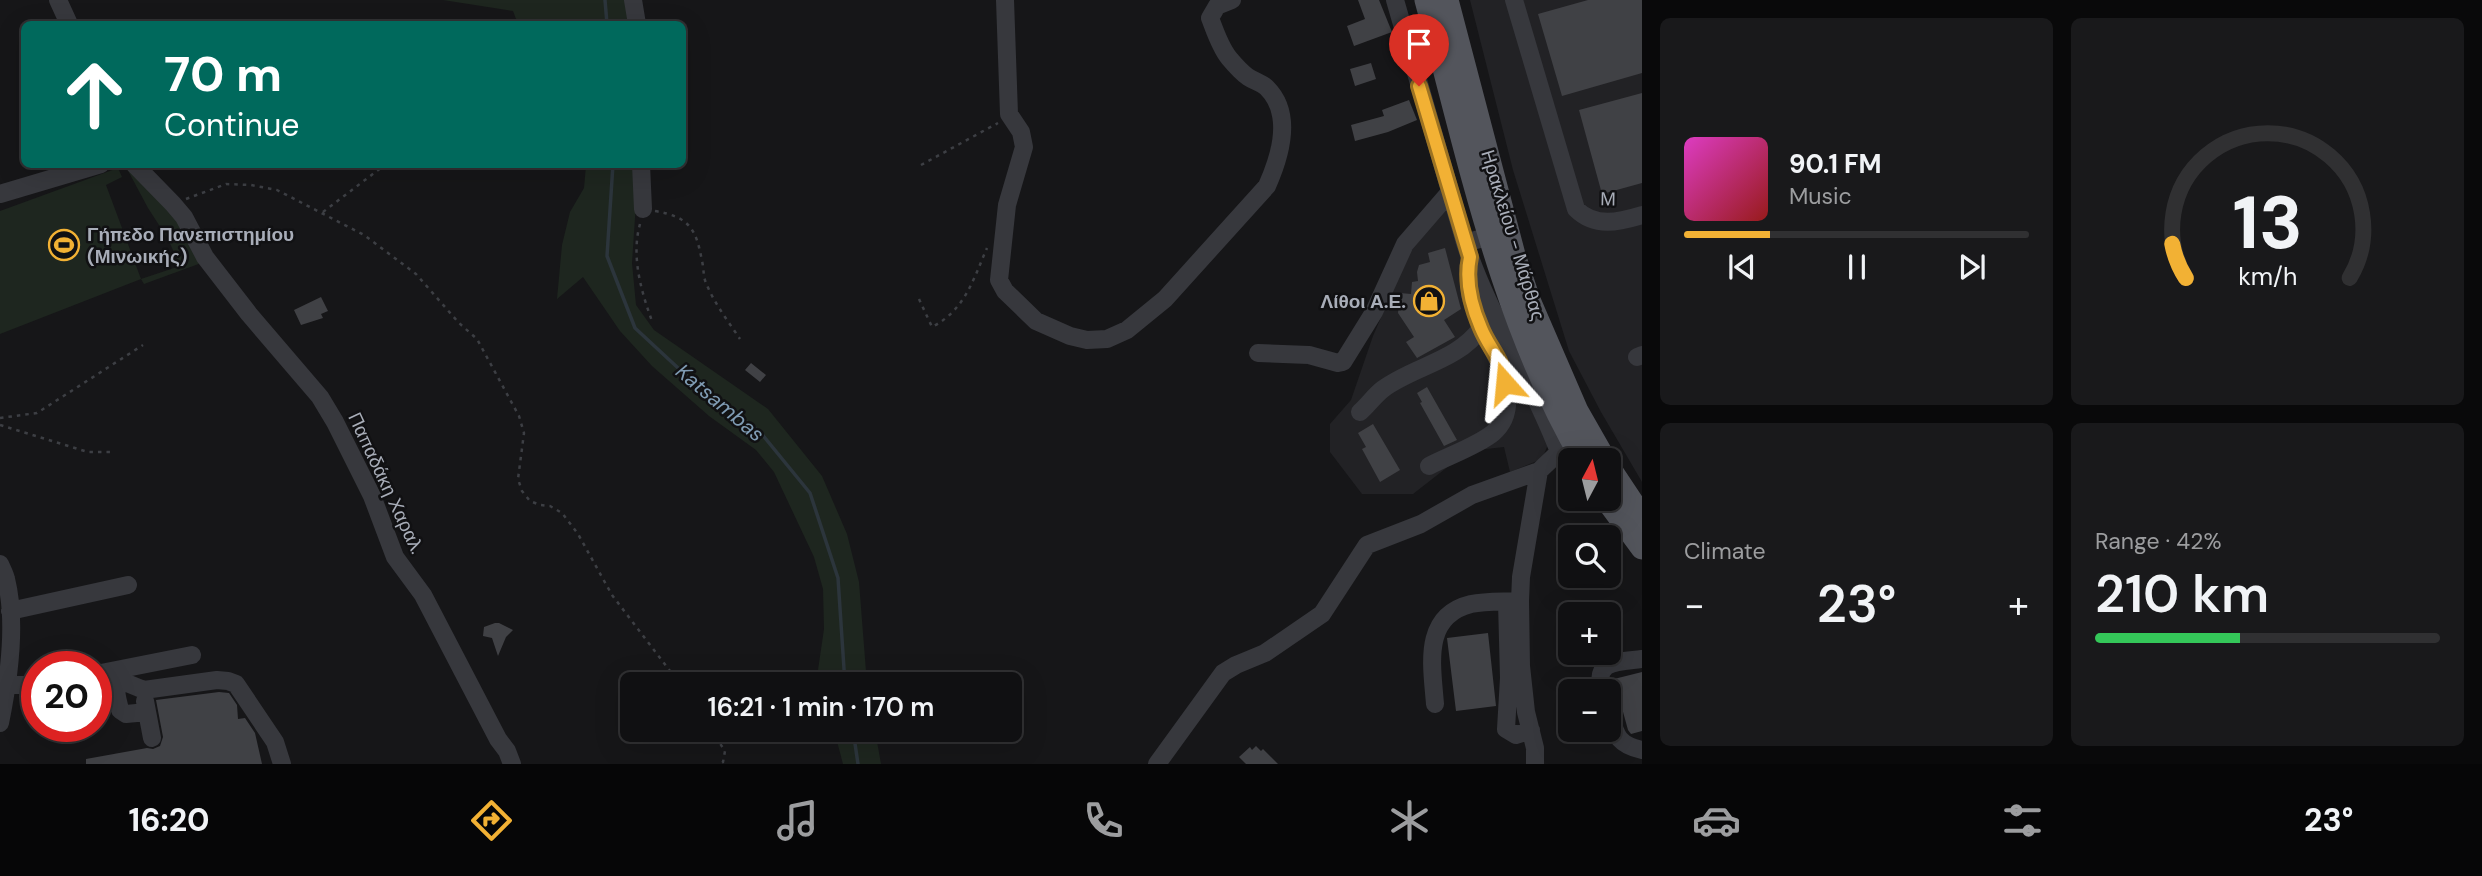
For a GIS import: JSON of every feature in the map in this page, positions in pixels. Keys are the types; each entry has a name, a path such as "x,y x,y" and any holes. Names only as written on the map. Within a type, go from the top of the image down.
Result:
{"main road":[{"name":"Ηρακλείου - Μάρθας","path":"1426,0 1490,236 1523,333 1563,425 1576,448"},
{"name":"Ηρακλείου - Μάρθας","path":"1447,0 1514,255 1529,300 1565,387 1598,448"},
{"path":"1621,486 1642,517"},
{"path":"1615,511 1642,548"}],"street":[{"path":"58,0 68,21"},
{"path":"633,0 636,21"},
{"path":"1005,0 1011,117 1021,132 1024,147 1007,205 999,280 1005,291 1036,321 1070,336 1087,340 1107,339 1127,330 1166,299 1267,186 1273,172 1282,134 1281,112 1265,86 1246,76 1227,57 1210,18 1217,6 1232,0"},
{"path":"1157,764 1223,673 1265,653 1322,614 1367,545 1421,524 1472,495 1539,471 1559,452 1543,411 1478,281 1395,0"},
{"name":"Μ","path":"1514,0 1576,209 1587,218 1602,223 1637,219"},
{"path":"0,194 88,168"},
{"name":"Παπαδάκη Χαραλ.","path":"138,168 184,217 205,257 249,314 320,397 372,496 395,556 423,595 498,739 508,751 512,764"},
{"path":"641,168 643,209"},
{"path":"1258,354 1309,355 1343,362 1374,312 1405,244 1450,192"},
{"path":"1637,219 1642,202"},
{"path":"1467,250 1490,236"},
{"path":"1429,466 1492,434 1504,421 1506,414 1504,373 1481,328 1468,285 1467,250"},
{"path":"1360,412 1383,389 1472,340 1481,328"},
{"path":"1535,764 1535,748 1526,712 1514,601 1521,576 1539,471"},
{"path":"0,564 6,577 10,611 0,723"},
{"path":"10,611 128,585"},
{"path":"1435,704 1432,660 1437,625 1450,612 1472,604 1514,601"},
{"path":"112,675 121,675 192,655"},
{"path":"1600,679 1602,670 1611,663 1642,659"},
{"path":"121,675 144,691 217,680 236,684 275,742 282,764"},
{"path":"121,675 116,689 120,710 126,714 147,712"},
{"path":"144,691 152,738"},
{"path":"1621,742 1642,750"}],"path":[{"path":"921,165 1011,117"},
{"path":"323,212 381,168"},
{"path":"173,204 226,184 277,190 364,235 416,274 459,323 477,339 519,416 524,433 518,479 522,491 530,500 551,506 562,513 578,534 612,595 671,672"},
{"path":"652,321 640,284 637,260 636,242 643,209 678,216 691,226 706,282 715,302 740,339"},
{"path":"919,299 932,327 942,322 966,298 991,237"},
{"path":"0,418 37,413 144,345"},
{"path":"0,425 88,452 110,453"},
{"path":"719,742 725,751 720,764"}],"shaded area":[{"path":"443,0 628,0 630,21 517,21 513,11"},
{"path":"1470,0 1642,0 1642,482 1569,351 1513,170"},
{"name":"Γήπεδο Πανεπιστημίου (Μινωικής)","path":"118,168 122,177 106,185 141,279 0,334 0,211"},
{"path":"127,168 134,168 181,220 204,262 144,284 141,279 180,266 168,239"},
{"path":"586,168 635,168 632,263 636,305 654,330 768,409 822,476 847,534 859,582 866,672 819,672 824,629 823,589 814,557 774,472 756,450 709,416 652,366 620,331 583,277 557,299 562,245 570,212 584,188"},
{"path":"1442,207 1455,215 1549,442 1542,459 1510,472 1504,447 1468,451 1413,494 1362,494 1330,452 1330,424 1351,400 1373,336 1411,249"},
{"path":"837,742 877,742 881,764 843,764"}],"building":[{"path":"1358,0 1379,0 1392,32 1354,46 1347,26 1365,19"},
{"path":"1588,0 1642,0 1642,73 1562,96 1538,14"},
{"path":"1371,63 1376,79 1355,86 1350,69"},
{"path":"1642,93 1642,183 1602,194 1579,110"},
{"path":"1409,100 1417,120 1355,141 1351,125 1384,116 1382,110"},
{"name":"Λίθοι Α.Ε.","path":"1445,248 1461,309 1444,320 1455,337 1417,358 1406,342 1414,337 1398,313 1400,293 1411,294 1412,282 1418,281 1419,265 1430,262 1428,253"},
{"path":"321,297 328,311 321,314 323,318 301,325 294,310"},
{"path":"751,363 766,375 760,382 745,370"},
{"path":"1427,387 1457,440 1444,446 1417,393"},
{"path":"1373,424 1400,470 1380,482 1362,449 1366,447 1358,433"},
{"path":"495,623 513,630 506,637 498,656 492,638 483,636 484,627"},
{"path":"1488,633 1496,706 1456,711 1447,638"},
{"path":"1642,672 1642,731 1631,734 1628,730 1621,704 1621,679 1614,679"},
{"path":"229,693 237,705 238,719 245,718 255,733 262,764 86,764 86,759 160,746 163,737 156,700"},
{"path":"1256,746 1261,751 1263,749 1278,764 1246,764 1239,757 1250,747 1252,750"}],"waterway":[{"name":"Katsambas","path":"605,0 607,21"},
{"name":"Katsambas","path":"613,168 607,256 635,328 691,380 761,433 810,493 838,578 844,672"},
{"name":"Katsambas","path":"855,742 858,764"}],"place":[{"name":"Γήπεδο Πανεπιστημίου (Μινωικής)","path":"64,245"},
{"name":"Λίθοι Α.Ε.","path":"1429,301"}],"route":[{"path":"1419,86 1470,257 1467,274 1470,295 1481,328 1499,359 1505,383"}]}
